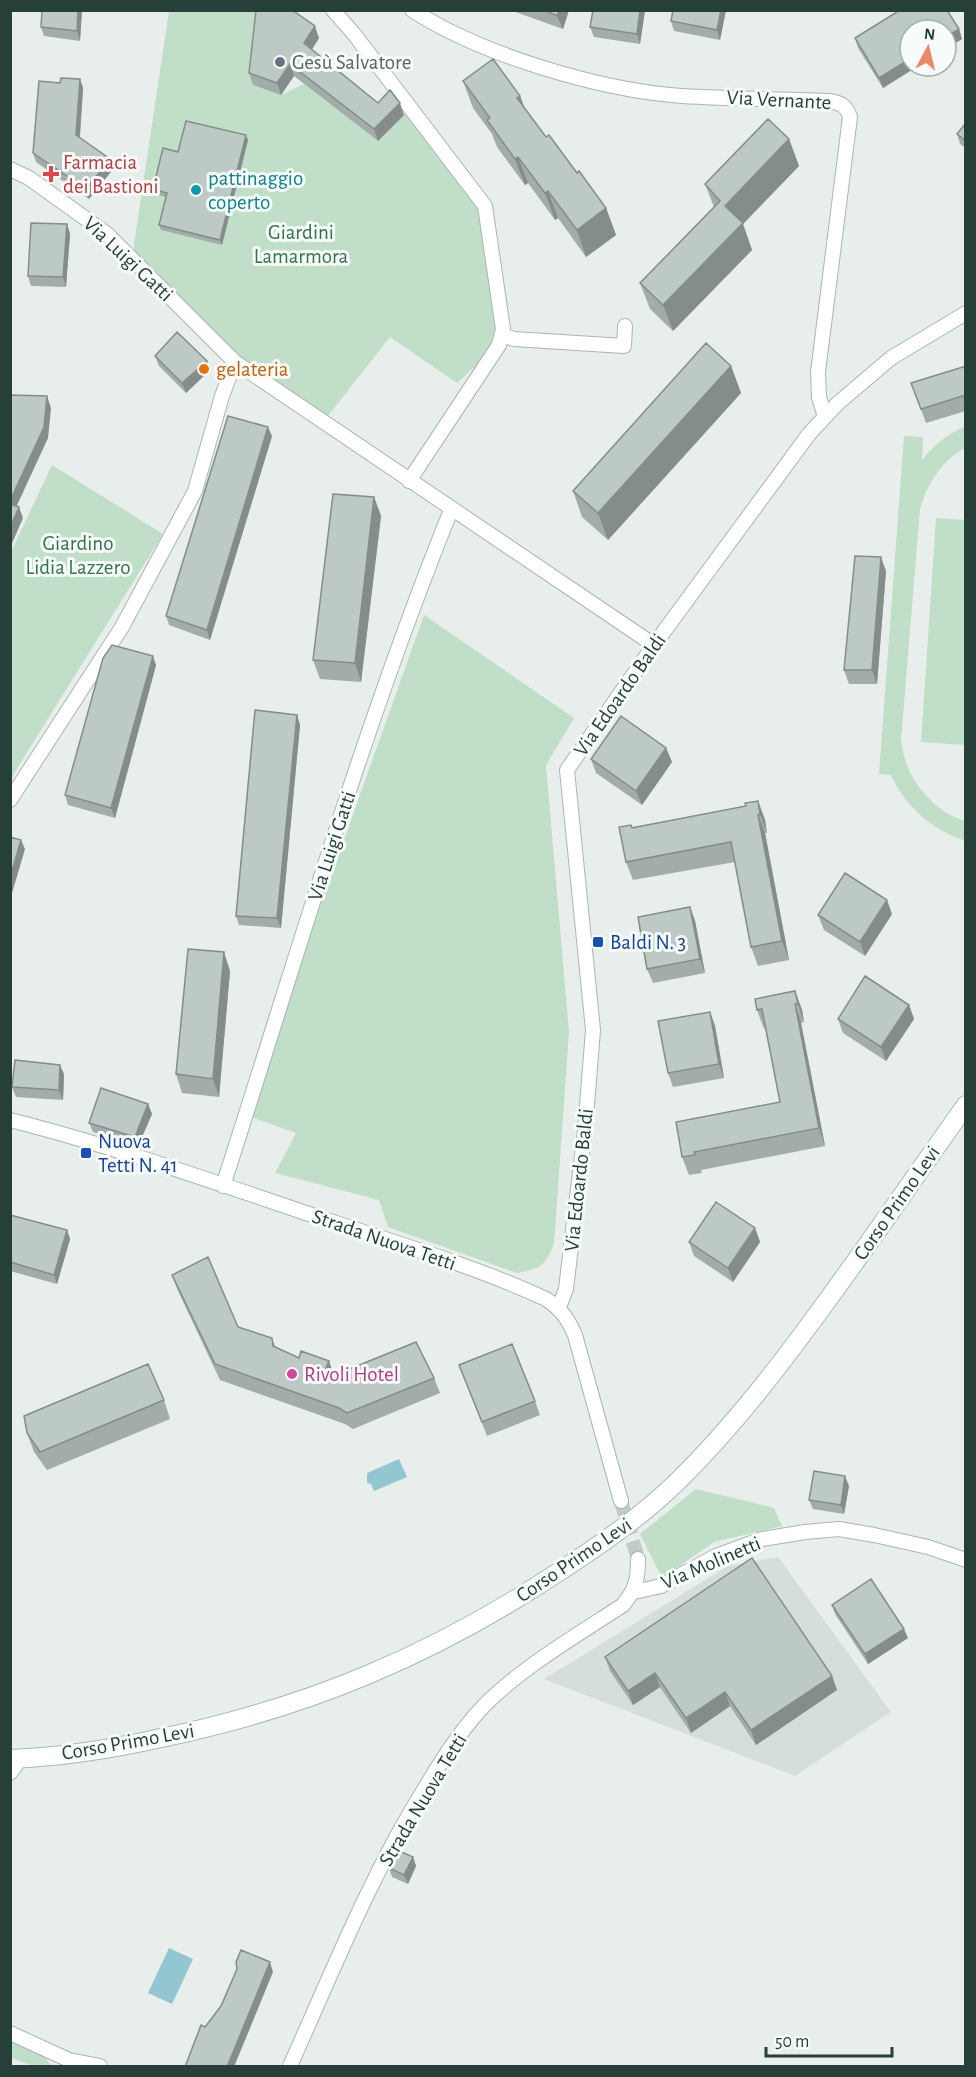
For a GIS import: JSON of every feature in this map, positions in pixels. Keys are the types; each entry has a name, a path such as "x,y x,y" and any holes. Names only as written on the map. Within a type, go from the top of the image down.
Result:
{"main road":[{"name":"Corso Primo Levi","path":"14,1763 126,1746 196,1731 255,1716 335,1689 424,1650 487,1616 527,1593 612,1537 644,1512 684,1474 772,1374 966,1105"}],"street":[{"path":"333,10 354,34 485,206 503,328 502,335 499,345 409,481"},
{"name":"Via Vernante","path":"412,10 474,42 522,60 570,75 633,90 681,96 841,103 847,109 850,117 818,372 819,397 825,417"},
{"name":"Via Luigi Gatti","path":"10,169 29,178 107,234 235,362 654,645"},
{"name":"Via Edoardo Baldi","path":"559,1307 566,1289 569,1266 585,1130 593,1030 567,770 654,645 792,456 825,417 891,358 966,313"},
{"path":"502,335 514,339 624,346 626,326"},
{"path":"10,800 122,627 195,490 222,396 235,362"},
{"name":"Via Luigi Gatti","path":"223,1186 298,948 391,670 423,580 452,510"},
{"name":"Strada Nuova Tetti","path":"10,1120 113,1150 490,1276 531,1292 559,1307"},
{"path":"559,1307 569,1320 578,1342 621,1501"},
{"name":"Via Molinetti","path":"634,1592 661,1586 717,1556 762,1539 805,1532 838,1529 874,1535 928,1547 966,1560"},
{"path":"634,1592 638,1576 638,1559"},
{"name":"Strada Nuova Tetti","path":"290,2067 369,1890 396,1836 447,1752 481,1710 524,1672 623,1605 634,1592"},
{"path":"10,2032 68,2063 100,2067"}],"shaded area":[{"path":"778,1557 891,1712 795,1776 544,1679 728,1566"}],"green space":[{"name":"Giardini Lamarmora","path":"169,11 259,11 281,95 304,84 378,141 405,114 486,214 499,345 457,383 390,337 323,422 235,362 132,258"},
{"path":"965,426 965,448 949,459 936,474 920,509 901,740 908,768 919,787 940,809 965,821 965,841 931,824 912,807 891,775 879,774 904,436 923,437 922,460 942,440"},
{"name":"Giardino Lidia Lazzero","path":"52,465 163,534 11,778 11,552"},
{"path":"936,518 965,520 965,745 921,742"},
{"path":"424,615 574,718 546,765 569,1032 554,1244 548,1258 541,1265 532,1270 517,1273 388,1227 379,1200 275,1173 296,1133 246,1115"},
{"path":"696,1489 774,1508 782,1526 714,1542 662,1578 640,1534"},
{"path":"10,2041 44,2055 51,2066 34,2066 11,2058"}],"water":[{"path":"399,1459 407,1477 374,1491 371,1484 367,1483 367,1473"},
{"path":"169,1948 193,1959 172,2004 148,1993"}],"building":[{"path":"42,10 78,10 77,31 41,27"},
{"path":"256,10 292,10 315,26 304,43 378,103 390,90 400,103 374,129 290,64 277,83 249,73"},
{"path":"544,10 559,10 557,16"},
{"path":"593,10 640,10 637,34 590,27"},
{"path":"673,10 721,10 717,30 671,21"},
{"path":"900,10 947,10 952,18 898,18 898,66 879,78 855,38"},
{"path":"493,59 520,96 517,98 546,137 549,135 606,208 577,230 548,191 545,193 518,157 515,159 487,120 490,118 463,81"},
{"path":"61,78 80,79 76,135 110,159 86,189 33,153 39,81 60,83"},
{"path":"768,119 789,139 725,206 743,223 663,305 640,283 720,201 705,184"},
{"name":"pattinaggio coperto","path":"186,121 246,135 220,240 159,225 167,193 153,189 163,148 178,152"},
{"path":"966,123 966,141 957,134"},
{"path":"31,223 67,224 63,277 28,276"},
{"path":"177,332 207,361 182,383 155,356"},
{"path":"706,343 731,366 598,513 573,491"},
{"path":"966,366 966,395 921,409 911,383"},
{"path":"10,395 47,396 44,427 10,501"},
{"path":"228,416 268,427 207,630 166,616"},
{"path":"333,494 374,497 355,663 313,660"},
{"path":"10,504 19,507 10,528"},
{"path":"855,556 881,557 872,670 844,670"},
{"path":"112,645 153,656 111,808 65,795 103,658"},
{"path":"255,710 297,715 277,918 236,916"},
{"path":"621,716 666,748 636,791 591,759"},
{"path":"758,801 760,814 758,815 782,941 751,947 731,842 626,862 619,827 631,825 632,828 746,806 745,803"},
{"path":"10,837 21,840 10,878"},
{"path":"845,873 887,900 860,942 818,915"},
{"path":"690,907 700,959 647,969 638,917"},
{"path":"188,949 224,952 213,1079 176,1074"},
{"path":"865,976 909,1005 881,1047 838,1019"},
{"path":"795,991 798,1004 795,1004 819,1128 694,1152 695,1155 682,1157 676,1122 780,1102 762,1009 757,1010 755,999"},
{"path":"710,1012 719,1064 668,1073 658,1021"},
{"path":"15,1060 60,1065 59,1090 12,1087"},
{"path":"101,1088 148,1104 135,1137 89,1123"},
{"path":"716,1202 755,1228 728,1268 689,1242"},
{"path":"10,1215 67,1230 54,1275 10,1262"},
{"path":"208,1257 238,1327 272,1338 273,1346 299,1358 301,1351 329,1361 320,1381 416,1342 434,1378 347,1413 339,1408 215,1364 172,1275"},
{"path":"512,1344 535,1401 482,1422 459,1365"},
{"path":"148,1364 164,1400 40,1452 27,1433 24,1416"},
{"path":"814,1471 845,1476 841,1505 809,1500"},
{"path":"752,1558 832,1676 751,1730 725,1692 686,1718 655,1673 628,1691 605,1657"},
{"path":"871,1579 904,1629 865,1654 832,1605"},
{"path":"397,1850 413,1857 404,1875 389,1868"},
{"path":"241,1950 270,1962 227,2067 185,2067 201,2025 205,2027 221,2006 237,1969 236,1962"}],"tunnel":[{"path":"621,1501 638,1559"}],"place":[{"name":"Gesù Salvatore","path":"280,62"},
{"name":"Farmacia dei Bastioni","path":"51,174"},
{"name":"pattinaggio coperto","path":"196,190"},
{"name":"gelateria","path":"204,369"},
{"name":"Baldi N. 3","path":"598,942"},
{"name":"Nuova Tetti N. 41","path":"86,1153"},
{"name":"Rivoli Hotel","path":"292,1374"}]}
